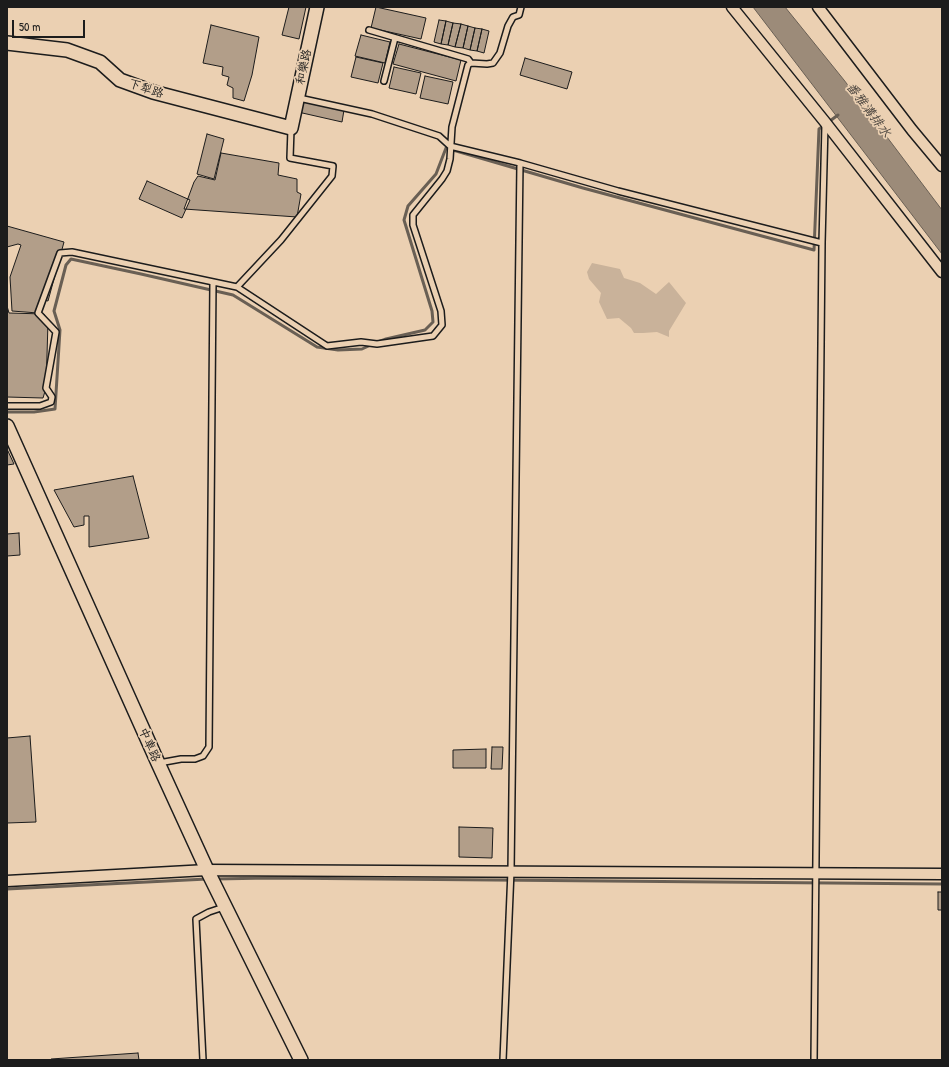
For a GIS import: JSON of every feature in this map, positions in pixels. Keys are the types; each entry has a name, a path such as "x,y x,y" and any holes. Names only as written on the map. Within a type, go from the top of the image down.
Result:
{"street":[{"name":"和樂路","path":"291,128 317,7"},
{"path":"732,7 825,122 942,272"},
{"path":"818,7 912,130 942,166"},
{"name":"下犁路","path":"7,43 67,50 100,62 120,80 153,92 291,128"},
{"name":"中車路","path":"7,426 224,907 301,1060"},
{"path":"7,881 207,870 942,874"}],"lane":[{"path":"369,30 468,59 471,63 488,64 493,63 500,53 508,26 513,17 518,15 521,7"},
{"path":"384,81 395,38"},
{"path":"7,406 40,406 51,402 52,397 46,388 56,332 38,313 60,254 72,252 236,287 327,346 361,342 377,344 433,336 442,325 441,311 413,224 413,215 442,179 447,170 452,127 468,65 471,63"},
{"path":"298,98 372,114 439,136 450,146 520,163 618,191 822,243"},
{"path":"814,1060 822,243 825,122"},
{"path":"236,287 281,240 332,176 333,166 290,158 291,128"},
{"path":"503,1060 511,871 520,163"},
{"path":"158,763 181,759 195,759 203,756 209,747 212,282"},
{"path":"203,1060 196,919 209,912 224,907"}],"shaded area":[{"path":"753,7 785,7 844,80 942,210 942,254"},
{"path":"592,263 620,269 624,278 640,283 656,294 669,282 686,303 669,331 669,337 657,332 634,333 631,328 619,318 607,319 599,302 601,293 589,279 587,272"}],"building":[{"path":"289,7 306,7 299,39 282,35"},
{"path":"376,7 426,18 421,39 371,28"},
{"path":"439,20 446,21 441,44 434,42"},
{"path":"446,21 453,23 448,45 441,44"},
{"path":"453,23 461,24 455,47 448,45"},
{"path":"461,24 468,26 463,48 455,47"},
{"path":"211,25 259,37 252,75 244,101 233,98 233,88 227,85 229,77 222,75 223,67 203,63"},
{"path":"468,26 475,28 470,50 463,48"},
{"path":"475,28 482,29 477,51 470,50"},
{"path":"482,29 489,31 484,53 477,51"},
{"path":"361,35 390,42 385,63 355,56"},
{"path":"399,44 461,60 456,81 393,64"},
{"path":"356,57 383,63 378,83 351,77"},
{"path":"525,58 572,72 567,89 520,75"},
{"path":"394,67 421,73 416,94 389,88"},
{"path":"425,76 453,82 448,104 420,98"},
{"path":"301,101 344,110 342,122 298,112"},
{"path":"207,134 224,139 214,179 197,174"},
{"path":"221,153 279,163 278,175 297,179 297,192 301,194 297,217 184,209 194,182 198,176 215,180"},
{"path":"147,181 190,200 182,218 139,199"},
{"path":"7,226 64,242 48,301 40,299 38,313 12,311 10,277 21,245 18,244 7,247"},
{"path":"7,306 9,313 44,314 48,322 46,388 43,398 7,397"},
{"path":"7,449 14,464 7,465"},
{"path":"133,476 149,538 89,547 89,516 84,516 84,525 74,527 54,490"},
{"path":"19,533 20,555 7,556 7,534"},
{"path":"30,736 36,822 7,823 7,738"},
{"path":"492,747 503,747 502,769 491,769"},
{"path":"486,749 486,768 453,768 453,750"},
{"path":"459,827 493,828 492,858 459,857"},
{"path":"938,892 942,892 942,910 938,910"},
{"path":"138,1053 139,1060 51,1060 51,1059"}],"waterway":[{"path":"378,342 425,330 433,322 432,311 404,220 408,206 436,174 446,148 583,188 814,250 819,129 838,115"},
{"path":"7,412 34,412 55,409 60,330 54,311 66,265 71,259 233,295 317,347 338,350 362,349 373,344"},
{"path":"215,879 269,878 942,884"},
{"path":"7,889 207,879"}],"water label":[{"name":"番雅溝排水","path":"868,110"}]}
